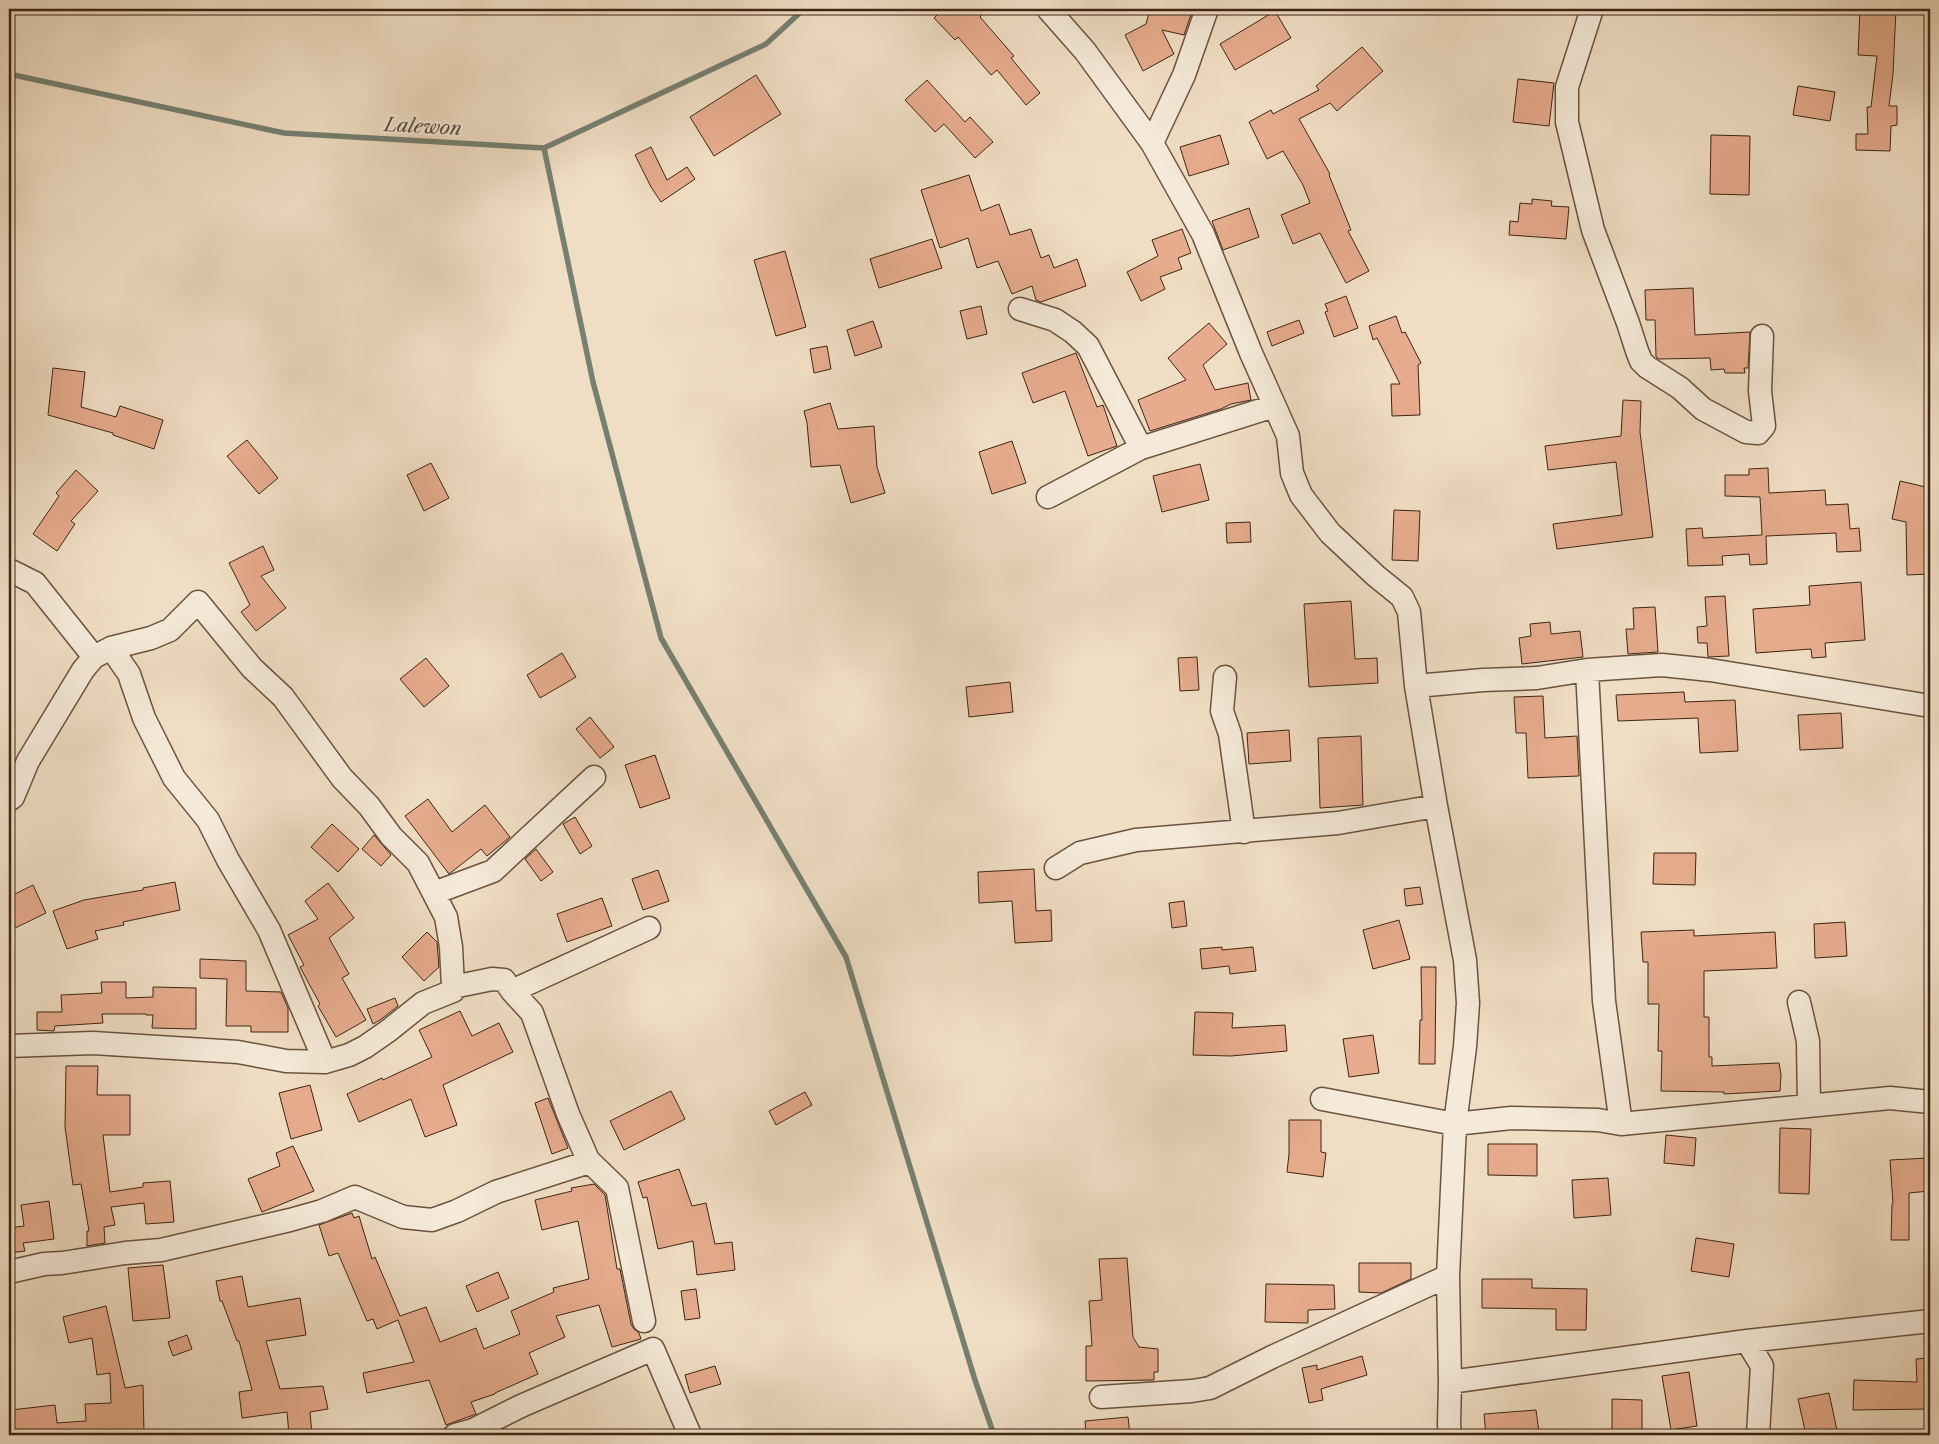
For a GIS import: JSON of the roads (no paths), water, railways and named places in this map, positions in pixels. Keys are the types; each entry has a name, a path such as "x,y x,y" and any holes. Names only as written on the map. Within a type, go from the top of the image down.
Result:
{"street":[{"path":"1048,9 1085,51 1152,143 1203,234 1288,436 1292,472 1301,495 1330,533 1376,576 1402,597 1409,612 1416,686 1465,960 1468,1003 1455,1124 1448,1276 1450,1382 1448,1424 1450,1435"},
{"path":"1152,143 1184,75 1206,9"},
{"path":"1592,9 1567,87 1566,122 1592,230 1626,315 1641,361 1647,367 1680,388 1703,409 1746,432 1758,434 1764,426 1760,391 1762,336"},
{"path":"1020,309 1055,320 1073,332 1088,346 1141,448"},
{"path":"1048,497 1141,448 1274,406"},
{"path":"9,570 35,583 103,652 130,674 144,718 174,778 208,820 228,860 269,930 324,1062"},
{"path":"9,800 13,796 28,761 83,670 103,652 151,638 170,630 198,602 252,668 283,697 342,778 369,806 391,836 418,863 446,917 451,947 453,991 423,1003 388,1031 364,1047 349,1055 324,1062 286,1061 238,1052 94,1043 9,1046"},
{"path":"1416,686 1483,680 1537,678 1587,670 1662,665 1704,669 1930,706"},
{"path":"1587,670 1604,1002 1621,1124"},
{"path":"1225,677 1222,711 1230,734 1244,832"},
{"path":"434,893 493,871 594,777"},
{"path":"1056,868 1080,853 1136,840 1338,823 1436,806"},
{"path":"512,991 649,928"},
{"path":"9,1272 44,1264 162,1250 290,1220 322,1211 354,1197 403,1217 432,1220 457,1211 496,1192 589,1162 568,1114 532,1013 504,980 492,979 452,987"},
{"path":"1799,1002 1808,1040 1809,1105"},
{"path":"1322,1099 1455,1124 1510,1118 1598,1120 1621,1124 1890,1098 1930,1102"},
{"path":"586,1158 617,1188 644,1321"},
{"path":"1101,1398 1210,1388 1272,1357 1448,1276"},
{"path":"1450,1382 1747,1341 1930,1321"},
{"path":"1747,1341 1762,1366 1758,1435"},
{"path":"455,1435 473,1430 521,1406 653,1348 690,1435"}],"waterway":[{"name":"Lalewon","path":"9,74 284,133 544,148 766,44 804,9"},
{"path":"544,148 593,382 661,638 846,957 975,1380 994,1435"}]}
